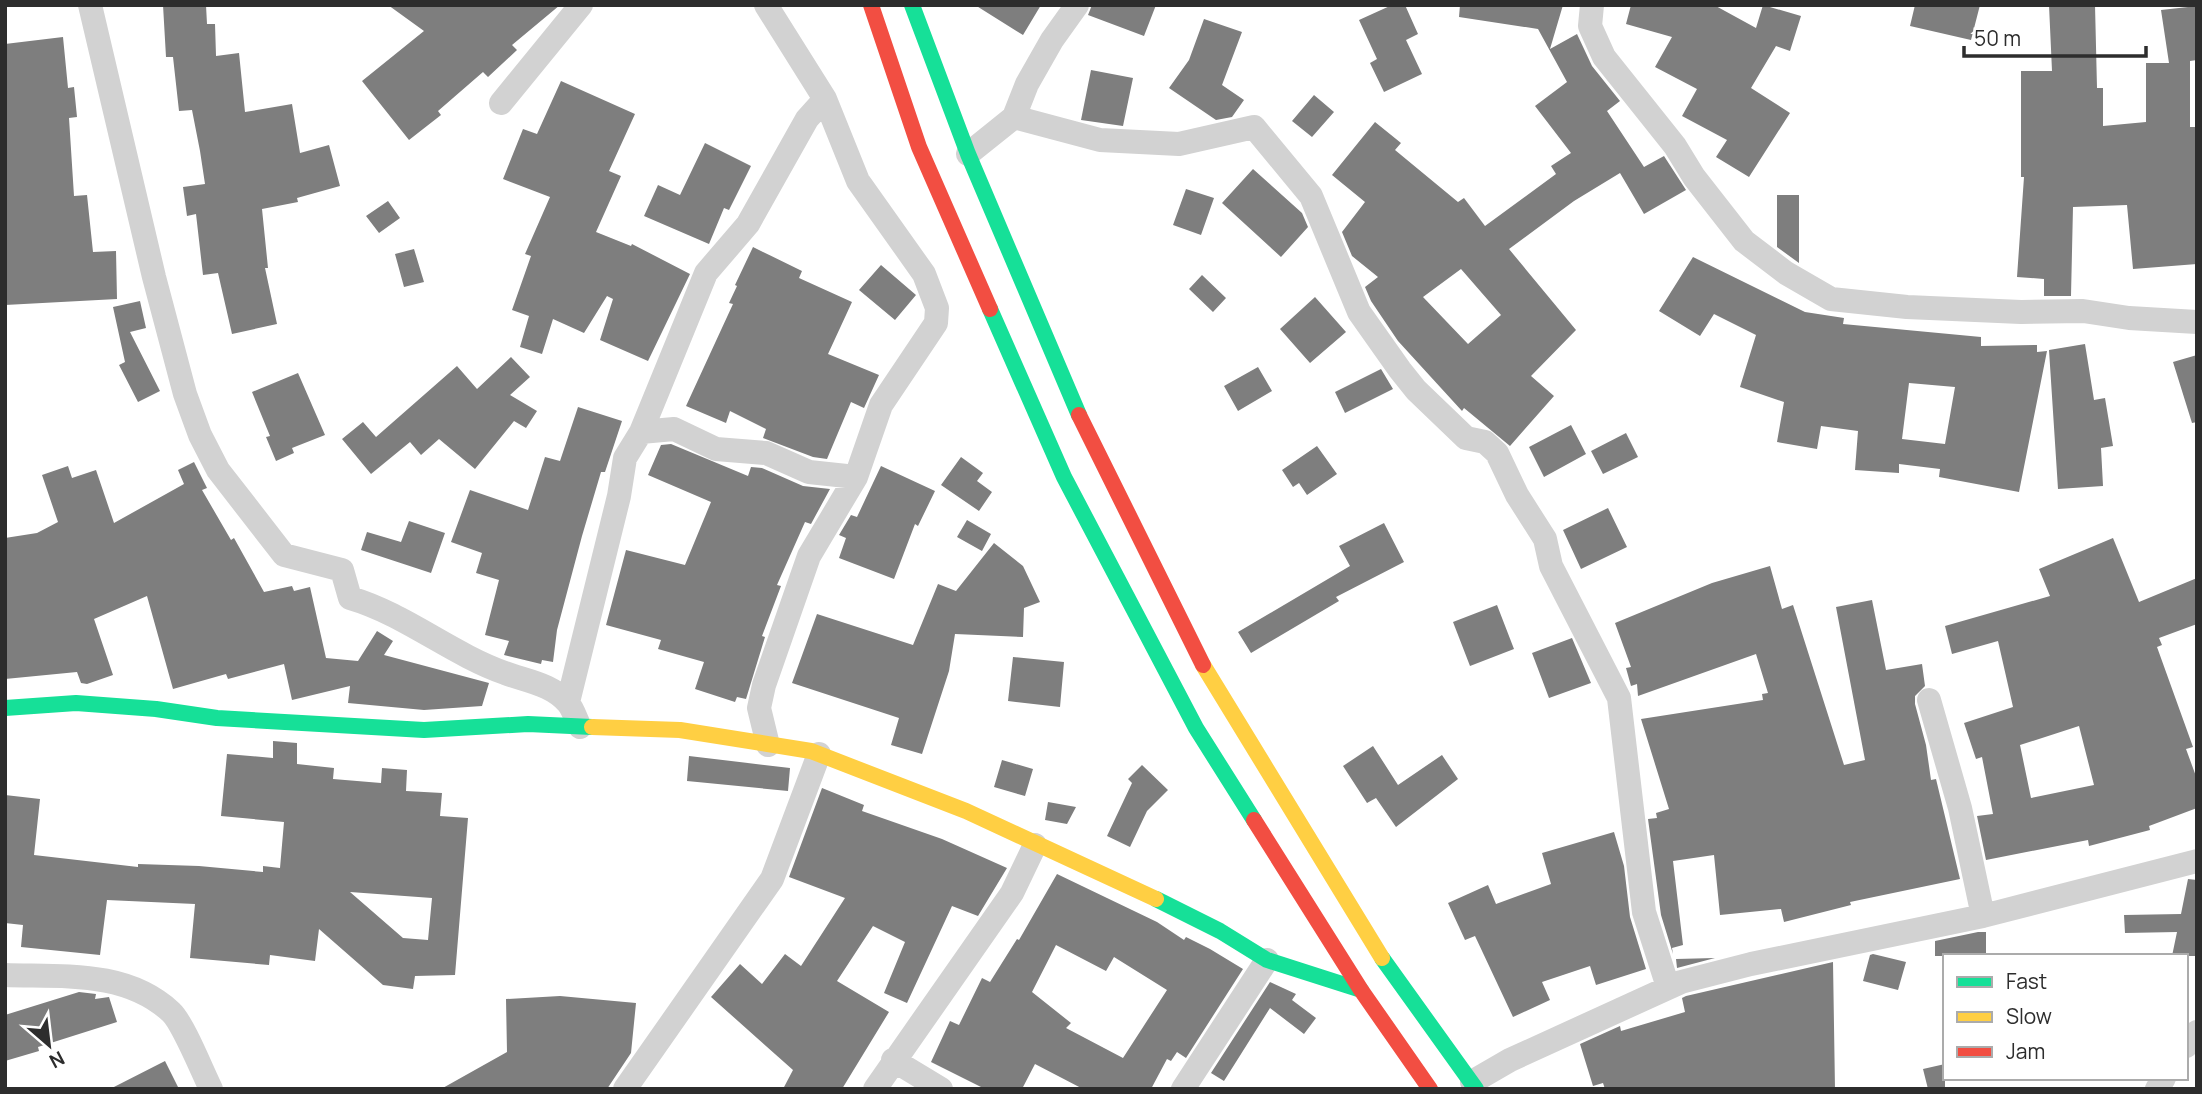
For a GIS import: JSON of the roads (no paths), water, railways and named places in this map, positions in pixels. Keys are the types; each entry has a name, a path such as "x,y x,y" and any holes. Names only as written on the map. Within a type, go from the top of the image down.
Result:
{"main road":[{"path":"871,5 919,147 1064,477 1196,728 1361,989 1430,1089"},
{"path":"912,5 968,154 1071,398 1202,663 1368,938 1474,1086"},
{"path":"5,708 76,703 156,709 218,718 424,730 528,724 680,730 819,754 966,811 1177,909 1268,960 1361,989"}],"street":[{"path":"90,5 153,277 185,394 200,435 218,470 284,555 342,570 350,598 377,606 429,638 504,673 538,682 568,702 580,727"},
{"path":"501,103 581,5"},
{"path":"766,5 825,99 858,181 924,274 937,308 936,323 881,405 856,477 809,556 764,685 759,708 768,745"},
{"path":"968,154 1014,117 1033,73 1077,5"},
{"path":"1592,5 1590,26 1604,58 1675,146 1694,177 1744,241 1786,273 1831,299 2021,312 2083,311 2129,318 2197,322"},
{"path":"568,702 619,496 625,458 641,432 685,331 706,273 748,223 807,119 825,99"},
{"path":"1014,117 1100,140 1166,144 1179,144 1254,127 1311,196 1359,312 1393,360 1416,390 1466,438 1485,442 1497,453 1517,495 1545,539 1551,566 1586,638 1609,673 1619,698 1644,912 1668,987"},
{"path":"641,432 674,429 716,449 766,453 809,472 856,477"},
{"path":"1929,699 1960,808 1983,916"},
{"path":"625,1089 772,878 819,754"},
{"path":"875,1089 1012,893 1035,845"},
{"path":"1474,1086 1510,1060 1668,987 1751,964 1983,916 2197,861"},
{"path":"1183,1089 1268,960"},
{"path":"5,975 103,978 144,993 173,1013 211,1089"},
{"path":"893,1060 941,1089"}]}
